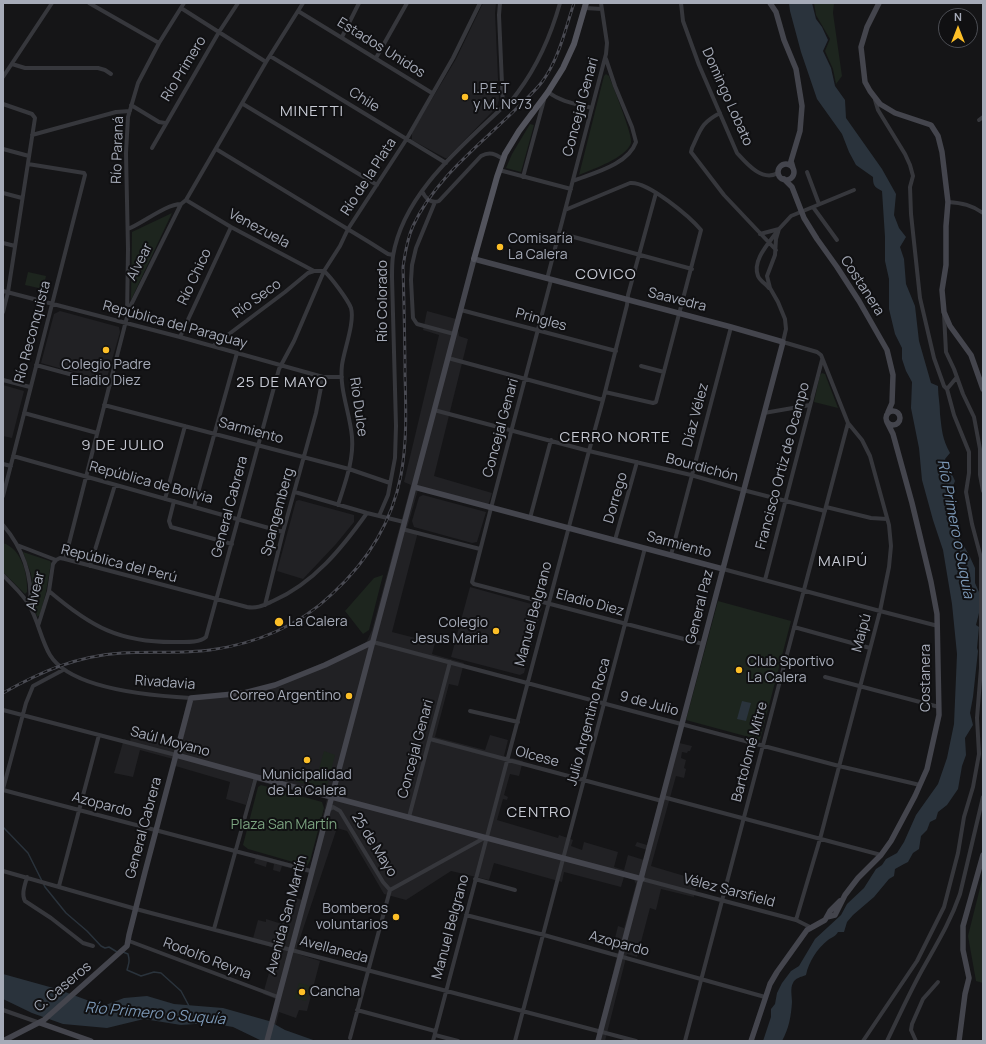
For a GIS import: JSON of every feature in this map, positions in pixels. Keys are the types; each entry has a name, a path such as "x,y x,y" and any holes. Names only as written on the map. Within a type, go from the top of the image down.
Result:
{"main road":[{"path":"474,259 503,159 512,142 546,94 570,55 586,6"}],"street":[{"path":"3,77 52,3"},
{"path":"89,3 159,44"},
{"name":"Río Primero","path":"152,148 165,123 238,3"},
{"name":"Alvear","path":"65,559 128,311 181,204 186,200 266,62 303,3"},
{"path":"342,37 359,3"},
{"path":"376,58 407,3"},
{"name":"Río de la Plata","path":"281,365 294,341 324,271 340,246 348,229 406,140 453,58 480,3"},
{"path":"500,3 499,15 503,107"},
{"name":"Río Colorado","path":"379,516 388,495 395,458 396,426 392,285 393,255 407,215 422,191 446,163 503,107 512,101 541,56 556,18 560,3"},
{"name":"Concejal Genari","path":"472,582 490,508 526,379 559,233 605,58 607,43 601,3"},
{"name":"Domingo Lobato","path":"681,3 684,21 699,65 737,153 759,174 773,176 778,173"},
{"name":"Costanera","path":"751,1041 765,997 777,972 810,927 821,923 827,917 835,915 842,900 858,878 891,841 913,801 925,775 939,715 938,614 893,434 885,418 892,403 893,375 887,350 859,301 817,239 801,211 792,187 791,181 793,168 791,163 800,131 802,106 796,69 784,40 776,12 770,3"},
{"path":"863,1041 917,961 944,908 958,853 964,817 973,787 979,754 976,718 981,668 981,558 972,524 966,492 969,473 969,452 954,415 947,389 944,386 934,358 920,298 911,214 910,187 913,176 912,171 905,154 878,110 875,100 865,82 861,47 867,27 879,3"},
{"path":"182,5 219,32 266,62"},
{"name":"Río Paraná","path":"128,311 126,141 131,105 136,87 182,5"},
{"path":"586,6 602,10"},
{"name":"Estados Unidos","path":"298,11 432,93"},
{"name":"Chile","path":"270,56 446,163"},
{"path":"573,181 620,162 636,142 632,127 605,58"},
{"path":"12,64 25,68 98,68 111,74"},
{"path":"523,177 546,94 564,101 592,108"},
{"path":"875,100 890,111 926,123 934,128 938,136 942,152 948,202 946,226 946,265 942,290 946,352 974,417 980,449 980,475 983,491"},
{"path":"3,104 32,114 35,118 8,292 3,312"},
{"path":"243,104 377,185"},
{"path":"131,105 159,122 165,123"},
{"path":"32,135 87,119 116,112 130,111"},
{"path":"720,113 703,124 691,152 724,195 776,250"},
{"path":"528,118 537,123"},
{"path":"3,149 29,156"},
{"path":"216,149 388,254 393,255"},
{"path":"422,191 428,200 435,202 442,199 460,177 481,156 493,153 503,159"},
{"name":"Costanera","path":"792,156 778,168 780,177 792,187"},
{"name":"Río Reconquista","path":"3,496 85,175 84,173 28,164"},
{"path":"784,164 789,164 793,168"},
{"path":"500,170 570,189"},
{"path":"807,172 819,204"},
{"path":"784,179 789,179 792,175"},
{"path":"565,210 630,183 639,184 656,193 677,208 701,230 692,269 655,403 605,392"},
{"path":"770,288 761,281 757,270 760,256 779,229 791,216 854,190"},
{"path":"3,193 22,198"},
{"name":"Manuel Belgrano","path":"433,1041 588,451 616,351 639,255 656,193"},
{"name":"Venezuela","path":"186,200 231,227 314,271 324,271"},
{"path":"435,202 414,256 411,280 413,318 417,324 454,334"},
{"path":"948,202 964,203 975,207 983,213"},
{"path":"128,229 173,206 181,204"},
{"path":"813,207 837,240"},
{"name":"Río Chico","path":"180,337 231,227"},
{"path":"760,234 779,229"},
{"path":"779,229 776,239 776,250 768,273 770,288 785,319 786,329 783,342"},
{"path":"559,233 692,269"},
{"path":"3,243 15,246"},
{"name":"Saavedra","path":"474,259 549,280 680,313 783,342 817,352 821,355 822,359"},
{"name":"Avenida San Martín","path":"267,1041 326,811 373,642 474,259"},
{"name":"Río Seco","path":"213,346 308,273 314,271"},
{"name":"Río Dulce","path":"324,271 330,277 351,309 351,323 342,365 342,377 352,438 352,453 349,469 338,505"},
{"name":"República del Paraguay","path":"3,290 213,346 323,378 342,377"},
{"name":"Pringles","path":"461,310 616,351"},
{"path":"944,312 950,326 971,355 983,389"},
{"name":"Díaz Vélez","path":"670,555 730,327"},
{"name":"General Paz","path":"598,1041 783,342"},
{"path":"194,506 237,353"},
{"path":"448,358 603,400"},
{"name":"Francisco Ortiz de Ocampo","path":"765,580 822,359"},
{"name":"Maipú","path":"796,920 840,766 880,611 890,555 890,536 887,519 873,465 865,444 848,423 822,359"},
{"path":"36,365 110,385"},
{"name":"General Cabrera","path":"48,591 72,611 89,622 129,638 149,641 189,642 204,640 208,634 281,365"},
{"path":"641,366 664,372"},
{"path":"947,389 957,377"},
{"name":"Spangemberg","path":"265,604 316,413 323,378"},
{"path":"3,380 30,387"},
{"path":"892,403 900,416 893,434"},
{"name":"Sarmiento","path":"104,405 349,469 390,483"},
{"path":"764,413 810,405"},
{"name":"Bourdichón","path":"434,410 588,451 691,475 785,501 871,518 887,519"},
{"path":"888,412 892,410 897,412"},
{"path":"24,413 97,433"},
{"path":"887,422 893,425 898,423"},
{"name":"Bartolomé Mitre","path":"685,1041 848,423"},
{"path":"165,498 185,426"},
{"path":"530,518 551,440"},
{"name":"República de Bolivia","path":"13,456 284,532"},
{"name":"Dorrego","path":"615,540 637,462"},
{"path":"3,464 11,466"},
{"path":"90,566 115,485"},
{"name":"Sarmiento","path":"414,487 938,626"},
{"path":"295,492 367,514 404,522"},
{"path":"174,501 169,521 171,527 232,544"},
{"path":"217,600 257,608 285,596 316,573 332,558 367,514"},
{"path":"3,525 17,545 29,576 31,594 30,606"},
{"path":"402,529 480,549"},
{"name":"República del Perú","path":"17,545 56,560 60,558 65,559 217,600"},
{"name":"Julio Argentino Roca","path":"515,1041 524,1012 645,548"},
{"name":"Alvear","path":"38,627 48,591 53,564 56,560"},
{"name":"Rivadavia","path":"3,575 30,606 50,655 63,670 85,680 121,691 148,696 191,698 244,693 263,689 301,676 373,642"},
{"name":"Eladio Diez","path":"472,582 474,584 703,644"},
{"path":"794,627 870,648"},
{"name":"9 de Julio","path":"373,642 840,766 920,785"},
{"path":"358,650 366,654 368,660"},
{"name":"Concejal Genari","path":"409,817 450,662"},
{"path":"3,789 28,694 33,686 63,670"},
{"path":"825,676 860,687 939,707"},
{"name":"General Cabrera","path":"129,941 129,935 191,698"},
{"name":"Saúl Moyano","path":"3,710 642,879"},
{"path":"470,711 518,722"},
{"path":"59,886 99,736"},
{"name":"Olcese","path":"430,739 585,780 881,854"},
{"path":"214,929 256,777"},
{"name":"Azopardo","path":"3,789 311,871"},
{"path":"887,1041 954,910 960,894 983,797"},
{"name":"25 de Mayo","path":"346,800 339,804 340,811 383,882 390,890"},
{"name":"25 de Mayo","path":"326,811 333,807 340,811"},
{"path":"350,1038 390,890 486,837"},
{"path":"959,1041 965,994 969,978 963,950 963,926 983,855"},
{"name":"Avellaneda","path":"3,871 136,909 636,1041"},
{"path":"27,877 23,890 23,897 25,901 83,943 93,946"},
{"path":"475,879 515,890"},
{"name":"Vélez Sarsfield","path":"642,879 796,920 810,927"},
{"name":"Azopardo","path":"466,915 621,956 765,997"},
{"name":"C. Caseros","path":"3,1041 42,1021 125,949 129,941"},
{"name":"Rodolfo Reyna","path":"129,941 278,997"},
{"path":"916,1041 911,1030 912,1024 923,999 938,982"},
{"path":"3,1010 42,1021 91,1041"},
{"path":"357,1010 458,1041"}],"shaded area":[{"path":"483,3 496,3 495,13 499,100 497,106 492,112 447,158 445,158 412,140 412,132 456,59"},
{"path":"60,311 119,327 120,332 106,381 41,363 54,314"},
{"path":"427,311 456,319 459,336 468,339 434,476 492,493 487,509 418,490 407,528 418,532 392,632 435,643 432,654 464,663 458,686 449,684 435,737 485,750 490,735 508,740 504,756 523,761 519,776 510,774 504,795 508,797 507,800 503,799 497,820 558,838 559,835 568,838 573,840 571,846 582,850 584,842 618,852 614,867 624,870 628,855 644,860 647,850 635,846 637,842 647,845 675,742 692,746 690,751 687,753 682,752 681,758 686,760 684,778 676,776 651,866 698,880 694,897 661,889 656,910 650,908 637,957 627,954 605,1041 596,1041 621,940 615,938 618,926 624,928 636,884 634,880 624,877 621,887 564,872 562,882 494,863 489,880 451,871 406,900 384,894 347,831 337,828 295,953 320,961 307,1011 299,1010 296,1018 279,1012 272,1041 276,999 263,994 276,948 252,942 258,920 266,922 266,919 282,924 290,896 302,900 309,873 282,866 280,872 273,870 274,864 267,862 266,867 254,863 257,854 310,869 327,799 253,780 246,805 226,799 230,782 172,765 173,759 140,750 133,777 114,773 124,739 130,741 132,733 177,744 188,696 239,691 275,684 363,645 367,641 372,630 411,485 404,482 439,335 423,330"},
{"path":"3,385 24,391 12,438 3,436"},
{"path":"423,495 486,512 477,542 472,543 414,527 412,521 419,497"},
{"path":"299,500 354,515 354,522 336,544 303,579 277,571 296,501"},
{"path":"470,587 542,607 524,673 520,675 451,657"}],"green space":[{"path":"814,3 834,3 833,13 842,76 836,84 833,69 825,51 830,39 816,15"},
{"path":"606,74 609,76 622,111 631,138 631,143 623,153 616,158 579,175 604,76"},
{"path":"530,124 534,125 521,172 506,168 512,154"},
{"path":"172,213 131,300 132,232"},
{"path":"28,272 46,276 43,289 25,285"},
{"path":"822,373 825,374 838,408 814,402 820,375"},
{"path":"3,543 10,546 15,551 22,563 27,585 27,592 25,594 3,572"},
{"path":"23,552 50,561 51,563 46,592 40,615 37,617 31,574"},
{"path":"383,575 369,630 363,634 345,611 374,578"},
{"name":"Club Sportivo La Calera","path":"718,601 791,621 760,740 686,720"},
{"path":"324,751 335,755 326,790 295,781 299,771 317,776"},
{"name":"Plaza San Martín","path":"261,785 322,802 324,808 310,861 307,866 248,849 243,845 258,787"},
{"path":"983,876 983,983 976,981 968,936"},
{"name":"Cancha","path":"299,983 310,986 306,1001 294,998"}],"water":[{"name":"Río Primero o Suquía","path":"789,3 812,3 816,19 822,27 828,40 823,51 831,68 835,86 845,100 846,118 882,169 896,194 894,215 899,228 906,237 900,247 904,259 906,284 915,306 919,341 931,383 938,386 942,430 945,443 950,453 945,459 955,481 950,493 957,533 975,568 975,583 979,592 979,613 976,625 979,627 978,651 970,713 973,725 965,738 966,755 962,766 958,789 947,805 938,812 936,819 930,822 927,830 921,836 919,849 913,853 908,862 895,869 894,876 889,879 874,897 847,922 844,932 838,932 820,947 811,960 806,975 794,981 791,992 792,1002 790,1018 782,1041 763,1041 771,1017 771,1009 775,1004 777,993 782,983 791,971 799,966 815,939 841,915 847,904 864,888 876,869 882,865 886,859 897,853 904,842 916,815 938,784 947,758 954,724 957,654 952,604 943,550 922,480 919,448 911,408 912,382 902,359 902,348 895,334 889,309 889,279 885,261 882,191 874,186 873,177 856,165 842,134 817,99 801,52"},
{"path":"742,701 751,703 746,721 737,719"},
{"name":"Río Primero o Suquía","path":"3,974 57,989 103,1006 124,998 147,996 174,1004 223,1008 269,1021 285,1030 316,1041 262,1041 233,1027 209,1023 181,1025 144,1019 107,1028 63,1024 32,1013 3,999"}],"waterway":[{"path":"3,827 28,853 45,887 66,913 87,931 101,946 105,948 109,947 117,952"},
{"name":"Río Primero o Suquía","path":"123,952 128,954 129,957 127,970 141,976 154,972 161,973 181,991 189,1006"}],"railway":[{"path":"3,693 46,671 90,657 122,653 188,652 210,650 260,638 291,624 319,605 345,582 356,569 367,555 384,525 397,492 401,475 406,413 403,267 406,246 411,231 422,209 446,177 542,82 553,64 574,3"}],"place":[{"name":"I.P.E.T y M. N°73","path":"465,97"},
{"name":"Comisaría La Calera","path":"500,247"},
{"name":"Colegio Padre Eladio Diez","path":"106,350"},
{"name":"La Calera","path":"279,622"},
{"name":"Colegio Jesus Maria","path":"496,631"},
{"name":"Club Sportivo La Calera","path":"739,670"},
{"name":"Correo Argentino","path":"349,696"},
{"name":"Municipalidad de La Calera","path":"307,760"},
{"name":"Bomberos voluntarios","path":"396,917"},
{"name":"Cancha","path":"302,992"}],"district":[{"name":"MINETTI","path":"312,112"},
{"name":"COVICO","path":"606,275"},
{"name":"25 DE MAYO","path":"282,383"},
{"name":"CERRO NORTE","path":"615,438"},
{"name":"9 DE JULIO","path":"123,446"},
{"name":"MAIPÚ","path":"843,562"},
{"name":"CENTRO","path":"539,813"}]}
